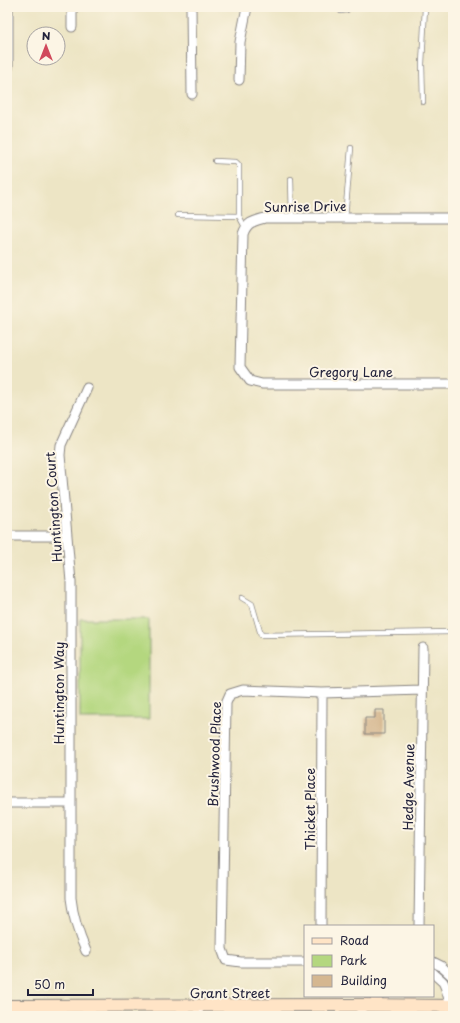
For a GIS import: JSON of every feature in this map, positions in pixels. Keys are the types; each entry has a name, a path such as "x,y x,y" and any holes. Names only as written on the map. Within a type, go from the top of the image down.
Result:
{"street":[{"path":"7,70 8,7"},
{"path":"72,7 72,27"},
{"path":"191,7 192,94"},
{"path":"238,80 240,42 246,7"},
{"name":"Sunrise Drive","path":"245,227 250,222 266,218 453,218"},
{"name":"Gregory Lane","path":"245,227 243,234 240,367 250,382 262,384 453,384"},
{"name":"Huntington Court","path":"71,582 60,465 61,445 86,388"},
{"path":"7,536 67,536"},
{"name":"Huntington Way","path":"71,582 71,898 73,917 78,935 86,951"},
{"name":"Hedge Avenue","path":"420,925 423,648"},
{"name":"Brushwood Place","path":"304,962 241,962 226,960 222,949 226,703 230,694 243,690 322,693 422,690"},
{"name":"Thicket Place","path":"321,925 322,693"},
{"path":"7,803 71,803"},
{"path":"434,962 441,966 453,977"},
{"path":"434,974 442,982 447,996 453,1006"},
{"name":"Grant Street","path":"7,1006 199,1011 361,1010 453,1006"}],"lane":[{"path":"341,11 347,10 347,7"},
{"path":"423,102 422,64 425,7"},
{"path":"345,218 351,148"},
{"path":"215,161 236,162 239,165 239,216 245,227"},
{"path":"291,179 292,218"},
{"path":"178,215 239,216"},
{"path":"242,598 252,604 261,635 453,632"}],"green space":[{"path":"80,619 149,619 149,719 80,719"}],"building":[{"path":"375,710 384,710 384,734 365,734 365,718 375,718"}]}
